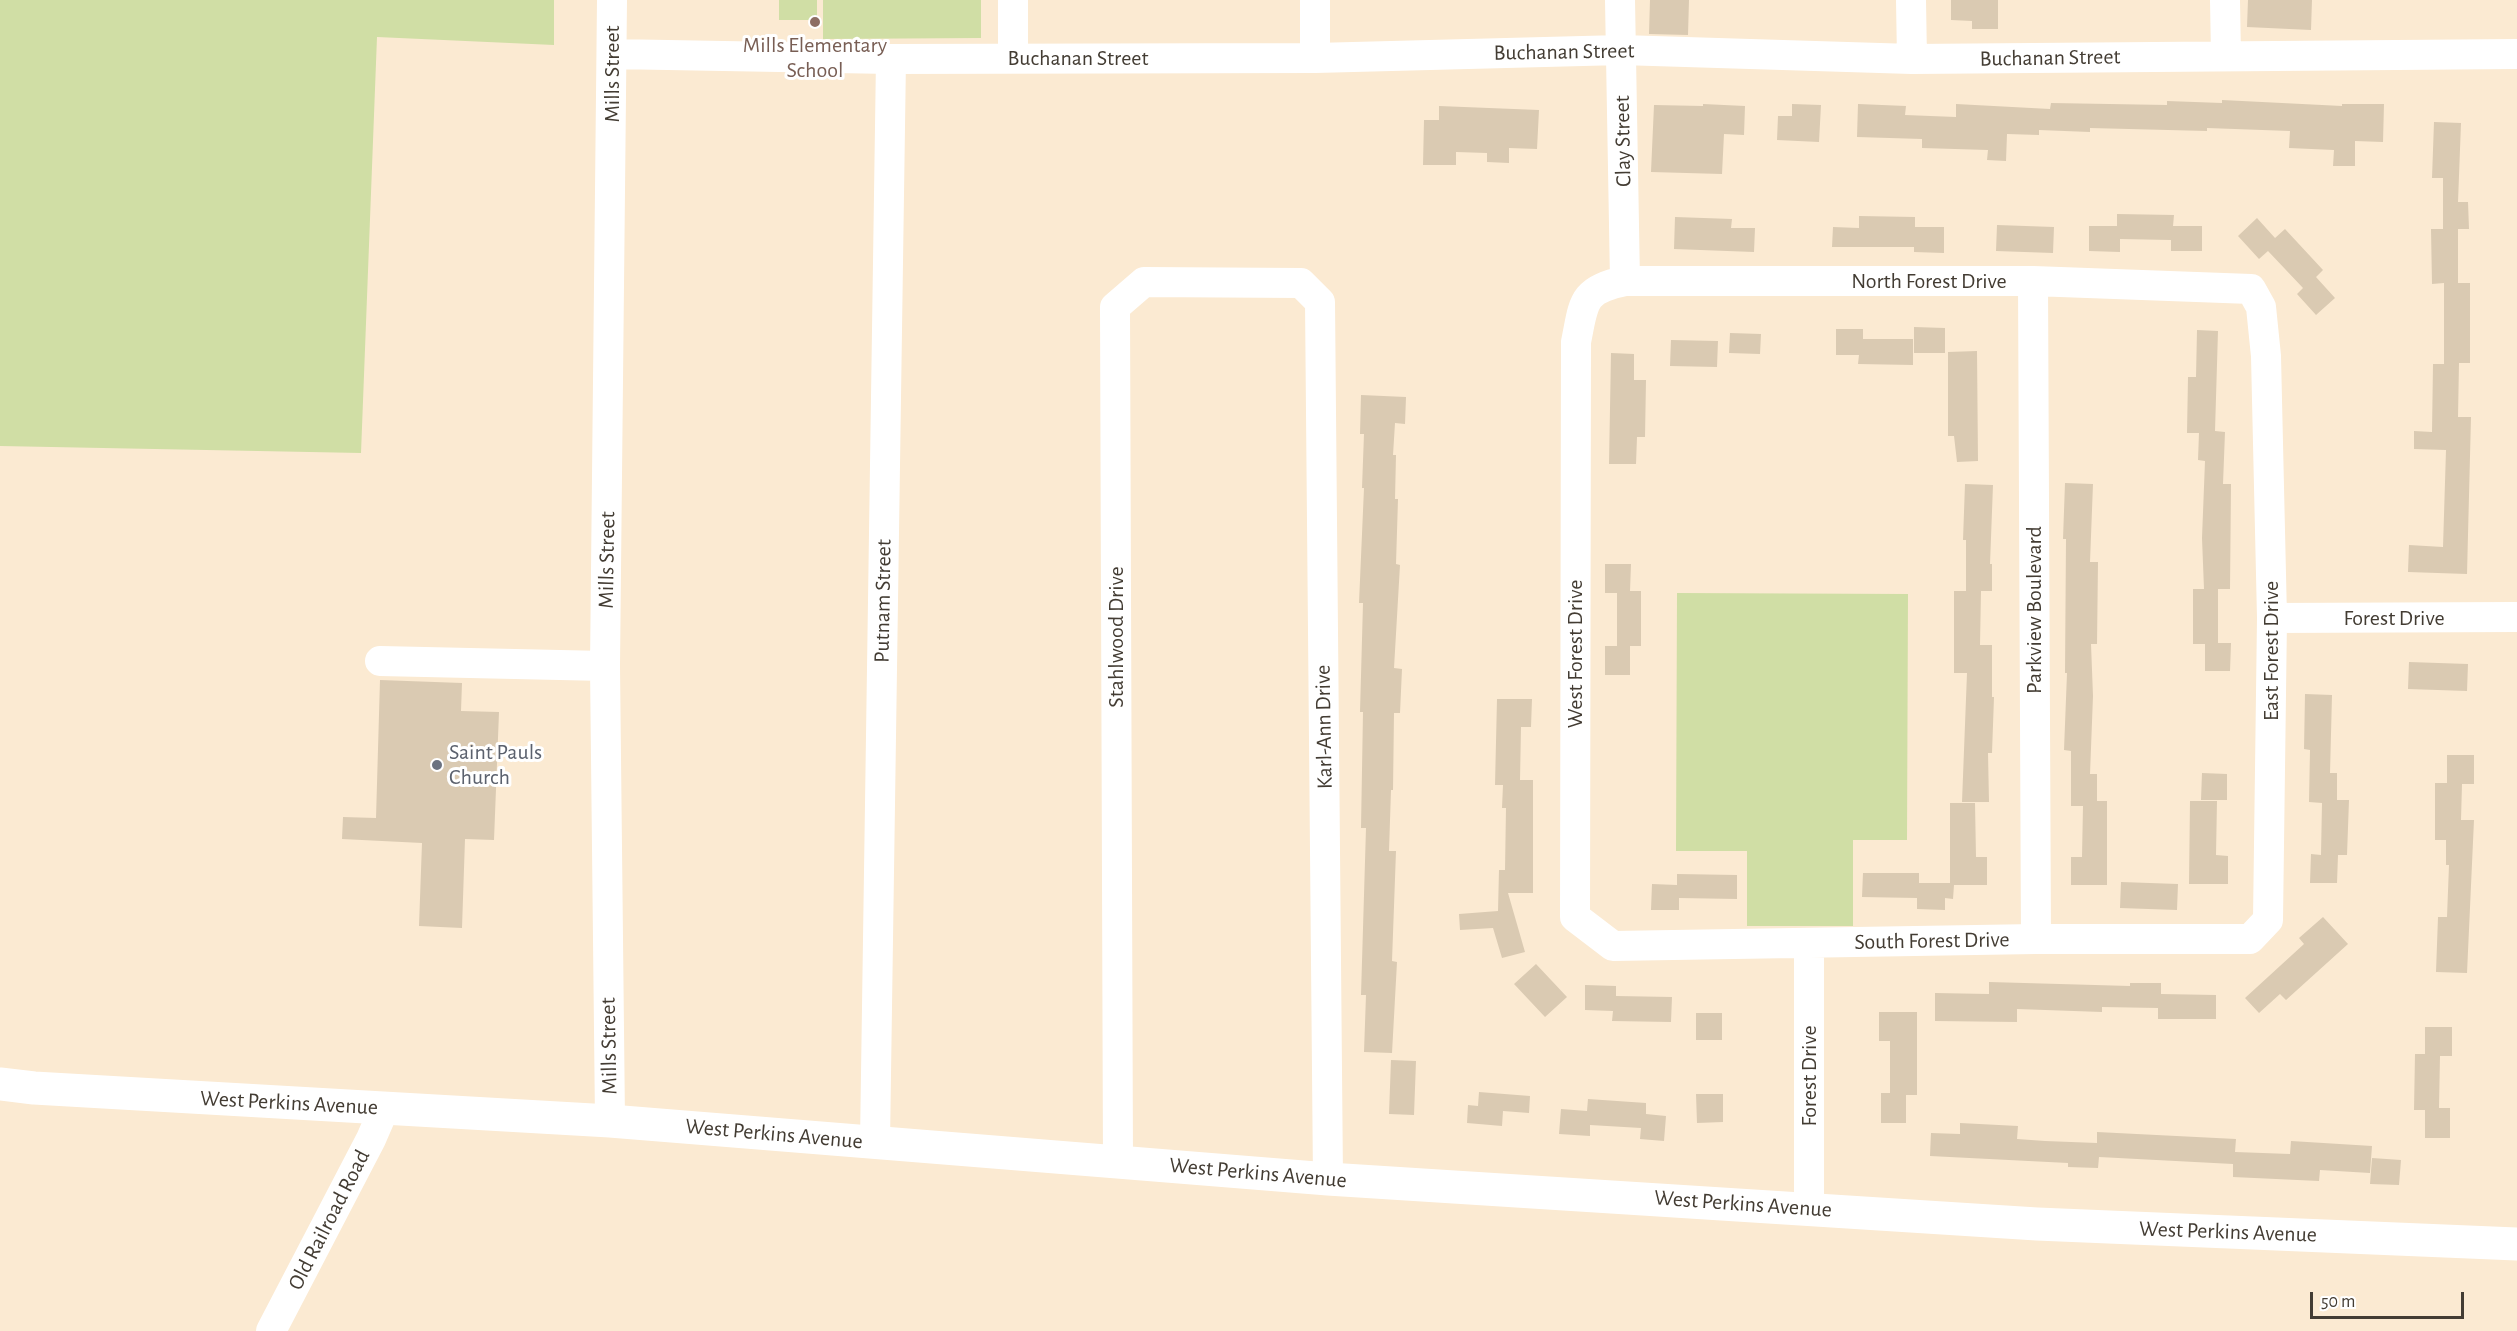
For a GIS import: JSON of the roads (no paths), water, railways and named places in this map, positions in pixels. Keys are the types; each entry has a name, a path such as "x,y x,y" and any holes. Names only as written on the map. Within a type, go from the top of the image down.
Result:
{"main road":[{"name":"West Perkins Avenue","path":"4,1085 610,1120 1328,1179 2037,1224 2517,1244"}],"street":[{"name":"Mills Street","path":"610,1120 604,666 612,0"},
{"path":"1013,0 1013,58"},
{"path":"1315,0 1315,58"},
{"name":"Clay Street","path":"1620,0 1625,281"},
{"path":"1911,0 1911,59"},
{"path":"2225,0 2226,56"},
{"name":"Buchanan Street","path":"612,54 891,59 1315,58 1621,50 1911,59 2517,54"},
{"name":"Putnam Street","path":"875,1142 891,59"},
{"name":"North Forest Drive","path":"1576,342 1584,303 1604,286 1625,281 2033,281 2251,289 2261,307 2266,356"},
{"name":"Parkview Boulevard","path":"2033,281 2036,939"},
{"name":"Stahlwood Drive","path":"1118,1162 1115,307 1144,282 1301,283"},
{"name":"Karl-Ann Drive","path":"1301,283 1320,302 1328,1179"},
{"name":"West Forest Drive","path":"1576,342 1575,917 1613,946"},
{"name":"East Forest Drive","path":"2250,939 2268,920 2272,618 2266,356"},
{"name":"Forest Drive","path":"2272,618 2517,617"},
{"path":"380,661 604,666"},
{"name":"South Forest Drive","path":"1613,946 2036,939 2250,939"},
{"name":"Forest Drive","path":"1809,944 1809,1208"},
{"name":"Old Railroad Road","path":"271,1331 371,1138 384,1108"}],"place":[{"name":"Mills Elementary School","path":"815,22"},
{"name":"Saint Pauls Church","path":"437,765"}]}
